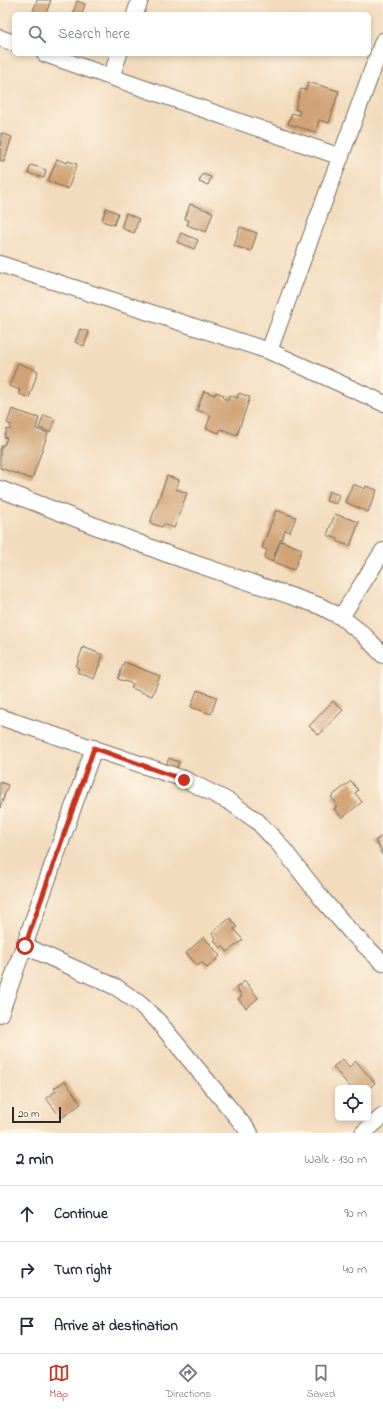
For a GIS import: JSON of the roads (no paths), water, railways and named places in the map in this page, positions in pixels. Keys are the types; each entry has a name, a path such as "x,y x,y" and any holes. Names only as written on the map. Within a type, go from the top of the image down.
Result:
{"street":[{"path":"135,12 140,0"},
{"path":"0,38 12,42"},
{"path":"269,351 383,41"},
{"path":"51,56 341,157"},
{"path":"111,77 118,56"},
{"path":"0,264 269,351 383,403"},
{"path":"0,489 167,554 320,606 341,617 363,634 383,654"},
{"path":"341,617 383,551"},
{"path":"0,717 184,780 230,802 241,809 257,821 279,844 323,900 383,963"},
{"path":"0,1014 94,748"},
{"path":"25,946 116,987 140,1004 157,1020 250,1133"},
{"path":"363,1133 383,1116"}]}
